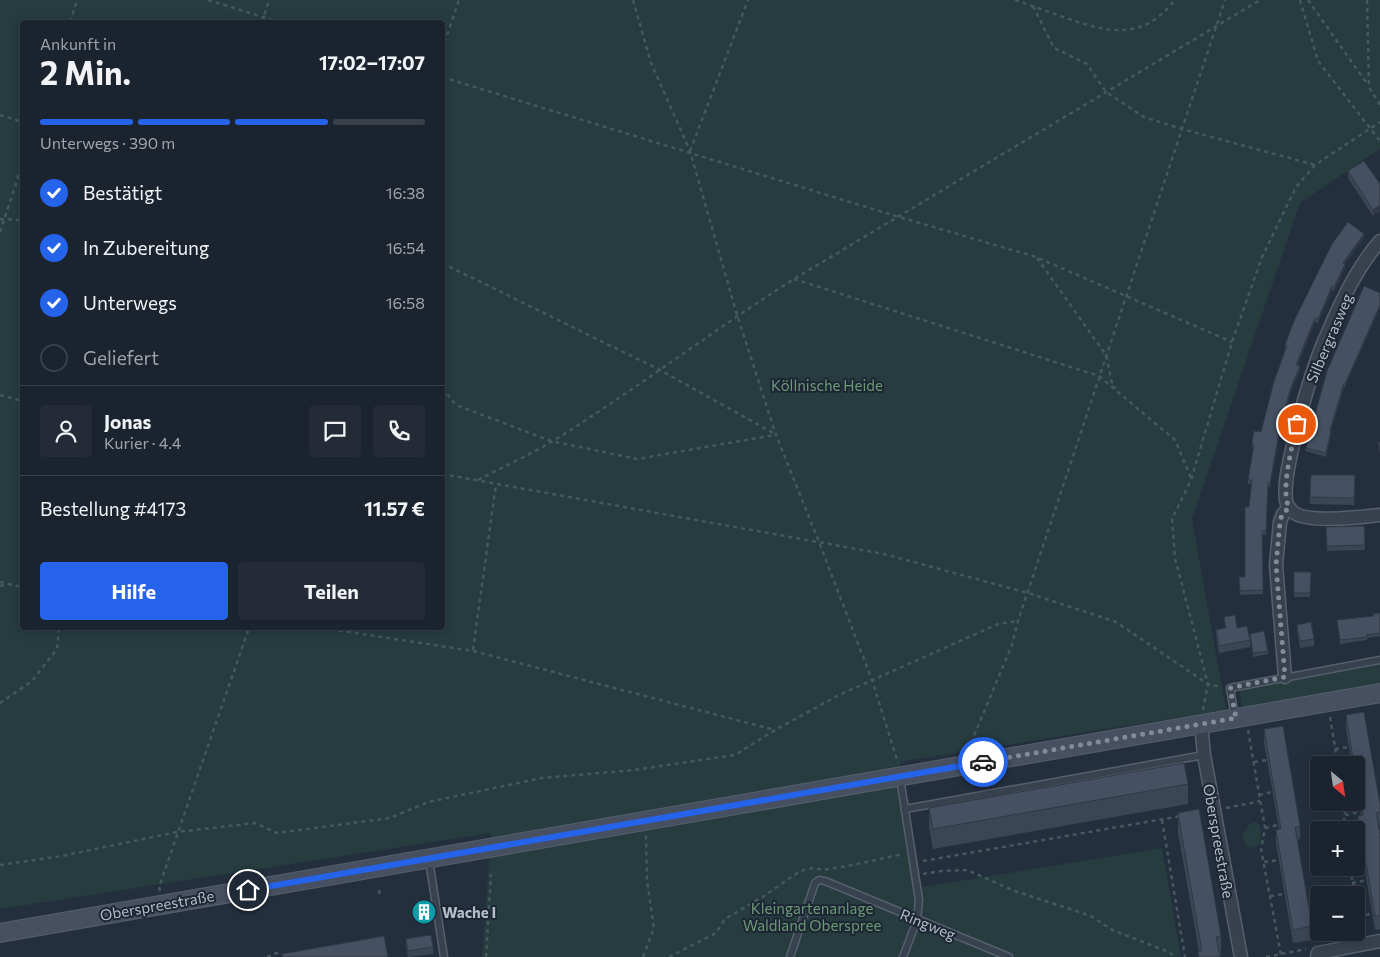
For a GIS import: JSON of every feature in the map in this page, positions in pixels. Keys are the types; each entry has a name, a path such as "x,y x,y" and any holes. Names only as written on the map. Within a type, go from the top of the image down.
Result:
{"main road":[{"name":"Oberspreestraße","path":"0,933 1380,693"}],"street":[{"name":"Silbergrasweg","path":"1285,677 1276,565 1280,522 1282,514 1289,508 1286,500 1288,468 1297,424 1328,330 1356,274 1380,241"},
{"path":"1289,508 1300,516 1313,518 1380,515"},
{"name":"Oberspreestraße","path":"1201,724 1204,755 1241,957"},
{"path":"1318,955 1380,941"}],"lane":[{"path":"1240,717 1230,688 1380,660"},
{"path":"905,809 1204,755"},
{"path":"899,777 919,900 918,920 903,957"},
{"path":"429,859 444,957"},
{"name":"Ringweg","path":"790,957 815,884 819,880 825,880 1009,957"}],"path":[{"path":"71,20 77,0"},
{"path":"208,0 272,20"},
{"path":"264,18 269,0"},
{"path":"445,41 459,0"},
{"path":"633,0 651,63 690,151 737,315 776,435 872,680 898,760 899,777"},
{"path":"690,151 748,0"},
{"path":"1015,0 1093,28 1110,31 1136,28 1150,22 1166,11 1175,0"},
{"path":"961,766 1012,645 1018,621 1225,0"},
{"path":"478,480 552,441 660,370 737,315 794,279 1260,0"},
{"path":"1300,0 1318,61 1380,141"},
{"path":"1308,0 1369,86 1380,105"},
{"path":"1368,0 1369,86"},
{"path":"1033,6 1054,48 1087,64 1106,92 1144,118 1315,165"},
{"path":"445,78 1036,257 1232,342"},
{"path":"0,115 20,121"},
{"path":"1201,724 1208,684 1176,558 1172,519 1191,480 1232,342 1262,257 1296,187 1315,165 1380,122"},
{"path":"0,232 20,171"},
{"path":"0,219 20,220"},
{"path":"1036,257 1106,355 1115,387"},
{"path":"445,263 660,370 776,435"},
{"path":"794,279 1099,376 1115,387 1175,440 1191,480"},
{"path":"445,392 456,405 552,441 637,458 776,435"},
{"path":"0,395 20,400"},
{"path":"445,474 884,554 1028,592 1116,622 1208,684 1230,688"},
{"path":"473,651 496,484"},
{"path":"0,582 20,587"},
{"path":"0,586 9,584"},
{"path":"0,864 62,856 177,832 255,823 277,833 390,818 428,802 542,778 634,770 735,755 775,730 840,695 998,624 1018,621"},
{"path":"0,703 32,681 57,649 58,630"},
{"path":"160,905 159,887 248,630"},
{"path":"336,630 473,651 775,730"},
{"path":"1328,703 1336,756"},
{"path":"1240,717 1254,762 1265,828 1262,849 1281,955"},
{"path":"1335,749 1349,747"},
{"path":"1254,762 1267,760"},
{"path":"1259,794 1272,792"},
{"path":"1214,811 1260,801"},
{"path":"1344,821 1345,811"},
{"path":"1345,815 1360,812"},
{"path":"914,862 1181,816"},
{"path":"1162,820 1185,957"},
{"path":"1265,828 1278,825"},
{"path":"643,957 654,928 647,880 646,834"},
{"path":"669,957 716,932 725,920 800,871 813,868 823,870 853,865 912,852"},
{"path":"1264,862 1279,860"},
{"path":"916,876 941,871 967,870 1012,890 1091,916 1112,930 1169,952 1175,957"},
{"path":"486,957 491,874"},
{"path":"1351,876 1353,886"},
{"path":"1352,883 1367,880"},
{"path":"379,890 380,895"},
{"path":"1270,896 1284,894"},
{"path":"1365,915 1372,914"},
{"path":"1266,957 1312,948 1318,955"},
{"path":"267,957 282,951"}],"green space":[{"name":"Köllnische Heide","path":"0,0 1380,0 1380,149 1300,203 1192,519 1226,710 900,762 922,887 1162,848 1181,957 482,957 491,833 0,909"},
{"path":"1380,665 1380,684 1242,708 1239,690"},
{"path":"1257,822 1261,829 1259,844 1255,848 1247,847 1242,838 1248,826"}],"building":[{"path":"1364,161 1380,184 1380,205 1373,210 1348,171"},
{"path":"1348,222 1364,234 1343,263 1345,264 1334,287 1332,286 1318,319 1315,318 1296,365 1300,366 1291,387 1280,427 1270,483 1268,483 1266,531 1262,531 1263,590 1240,591 1239,577 1245,577 1245,507 1249,507 1252,480 1248,480 1254,444 1252,443 1254,431 1261,432 1274,381 1294,321 1332,244"},
{"path":"1364,286 1380,293 1380,305 1344,383 1330,430 1326,453 1306,448 1327,371"},
{"path":"1311,475 1355,475 1354,498 1310,497"},
{"path":"1364,526 1365,545 1327,546 1326,527"},
{"path":"1294,572 1311,572 1310,593 1294,593"},
{"path":"1380,613 1380,633 1366,635 1367,637 1340,640 1337,620 1374,616 1373,614"},
{"path":"1235,615 1237,628 1247,626 1250,640 1219,646 1216,630 1226,628 1224,617"},
{"path":"1311,622 1314,639 1300,641 1297,625"},
{"path":"1264,631 1268,651 1253,653 1250,634"},
{"path":"1364,712 1380,804 1380,812 1376,813 1380,834 1380,916 1375,916 1365,857 1365,821 1359,821 1358,816 1363,815 1362,811 1365,811 1365,756 1353,756 1346,715"},
{"path":"1283,726 1300,826 1295,827 1310,914 1310,926 1293,930 1276,830 1281,829 1264,729"},
{"path":"1184,763 1188,784 933,829 929,808"},
{"path":"1199,809 1221,936 1216,937 1220,957 1199,957 1198,951 1202,951 1178,813"},
{"name":"Wache I","path":"427,899 429,911 419,913 417,901"},
{"path":"431,935 433,947 408,951 406,939"},
{"path":"384,936 388,957 283,957 282,954"}],"way so far":[{"path":"983,762 1236,718 1230,688 1285,677 1276,565 1280,522 1282,514 1289,508 1286,500 1288,468 1297,424"}],"place":[{"name":"Wache I","path":"424,912"}],"route":[{"path":"248,890 983,762"}],"park label":[{"name":"Kleingartenanlage Waldland Oberspree","path":"812,916"}]}
